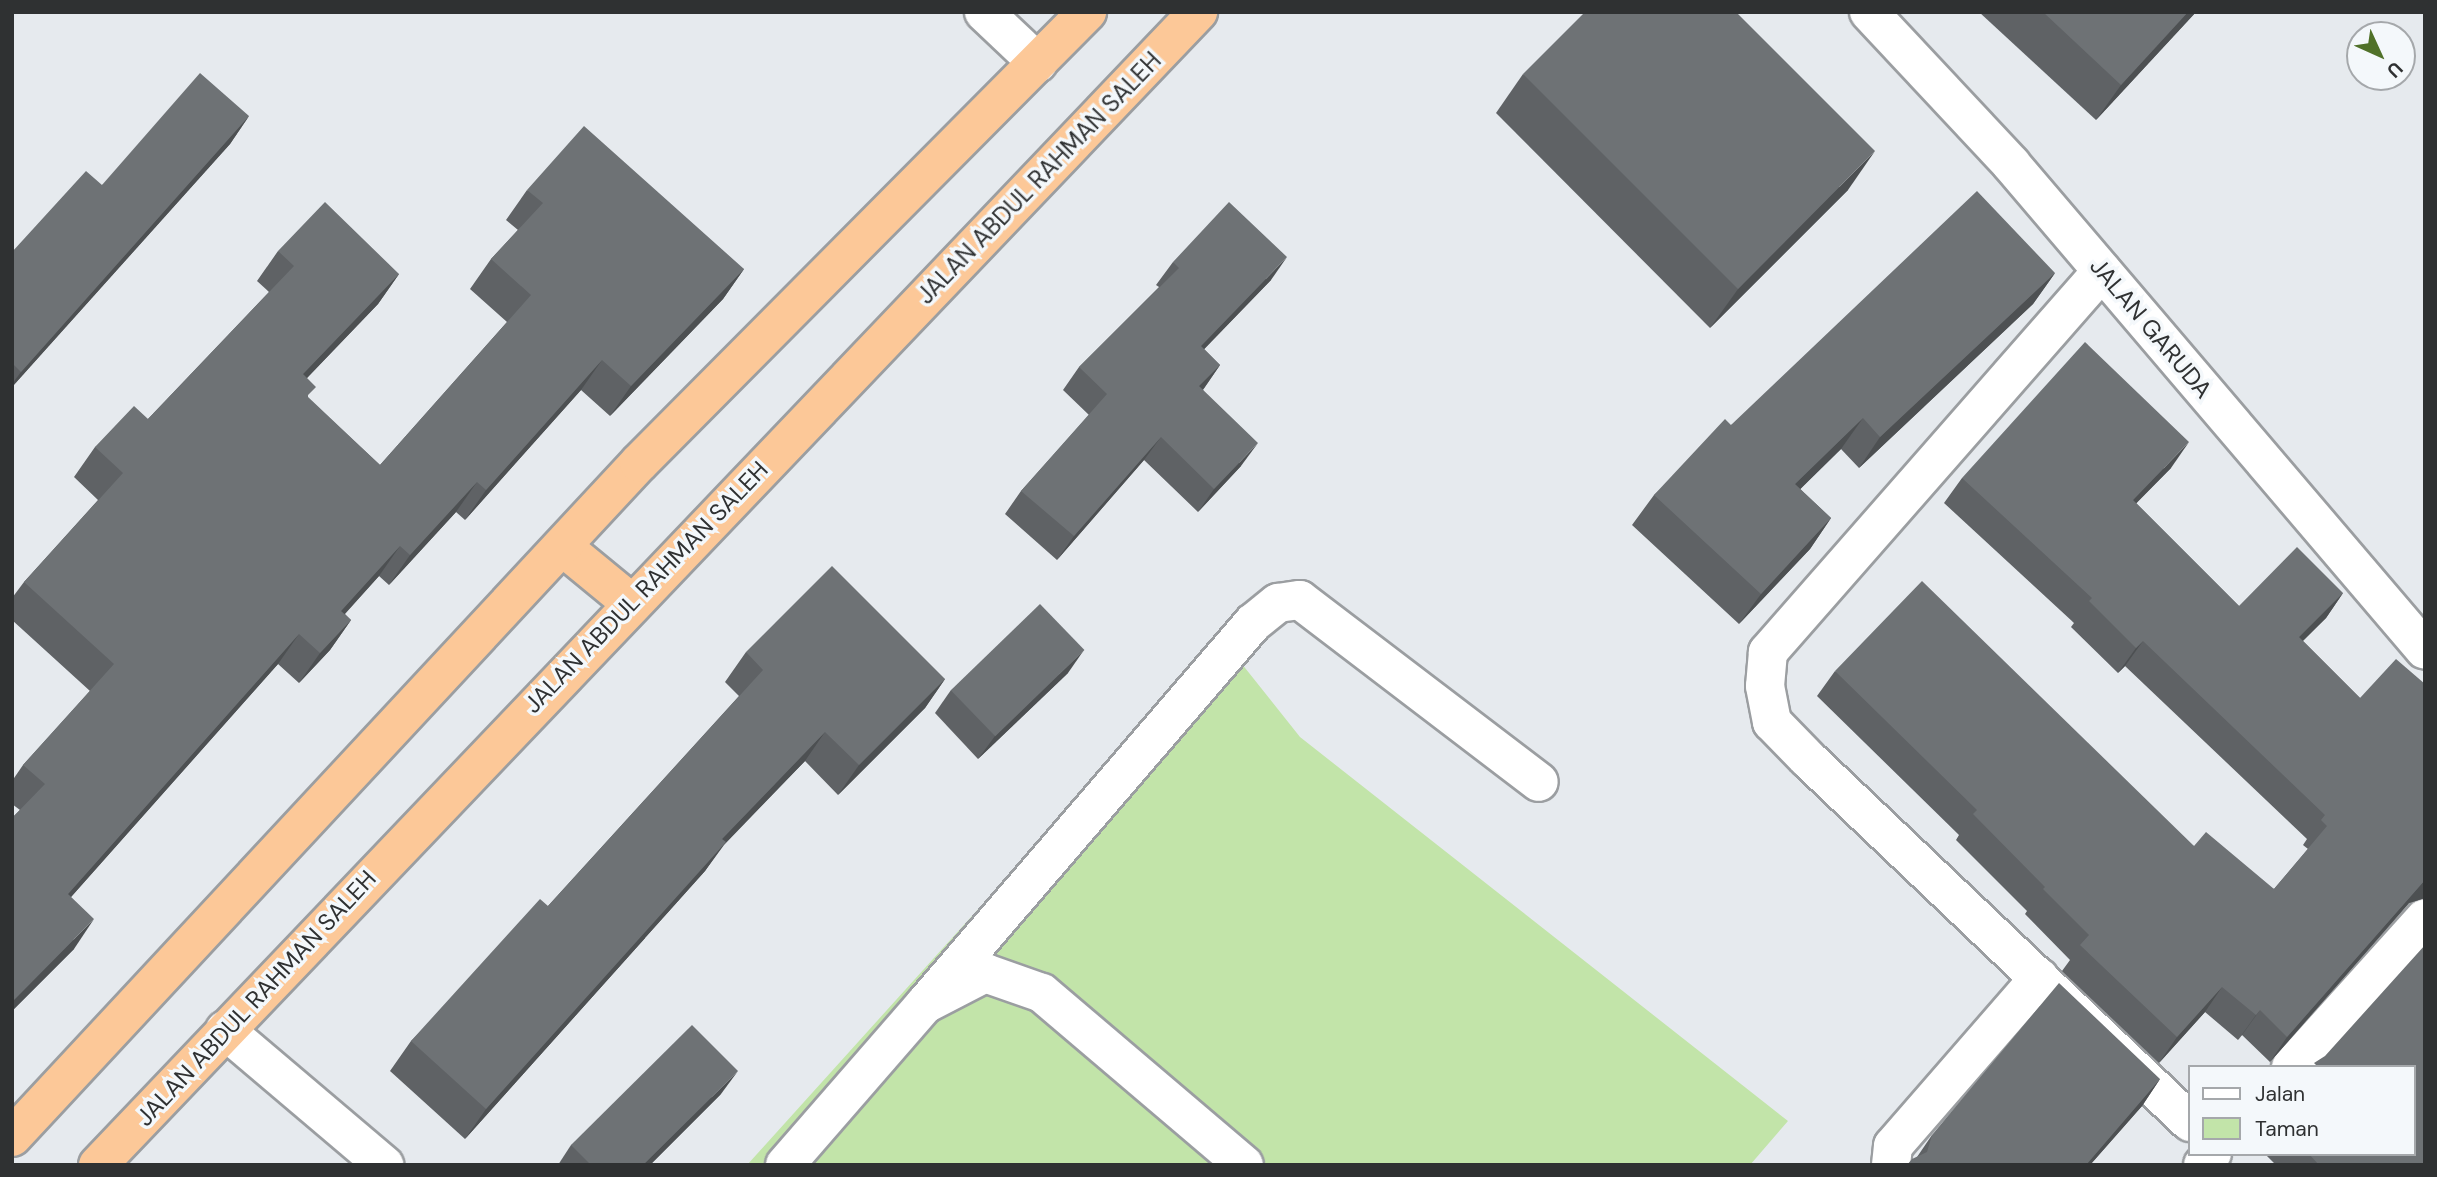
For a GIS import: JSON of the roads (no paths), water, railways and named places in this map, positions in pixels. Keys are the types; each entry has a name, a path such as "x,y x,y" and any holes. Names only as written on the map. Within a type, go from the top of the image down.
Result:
{"highway":[{"path":"12,1137 639,463 1087,12"},
{"name":"JALAN ABDUL RAHMAN SALEH","path":"98,1165 630,603 1198,12"},
{"path":"563,547 630,603"}],"street":[{"path":"984,12 1038,63"},
{"name":"JALAN GARUDA","path":"1869,12 2011,163 2425,650"},
{"path":"2102,271 1768,652 1765,686 1772,722 2188,1120"},
{"path":"785,1165 1253,623 1278,603 1300,600 1539,782"},
{"path":"2293,1065 2425,918"},
{"path":"925,1004 985,973 1042,993 1244,1165"},
{"path":"1891,1165 1893,1146 2039,978"},
{"path":"225,1030 384,1165"}]}
